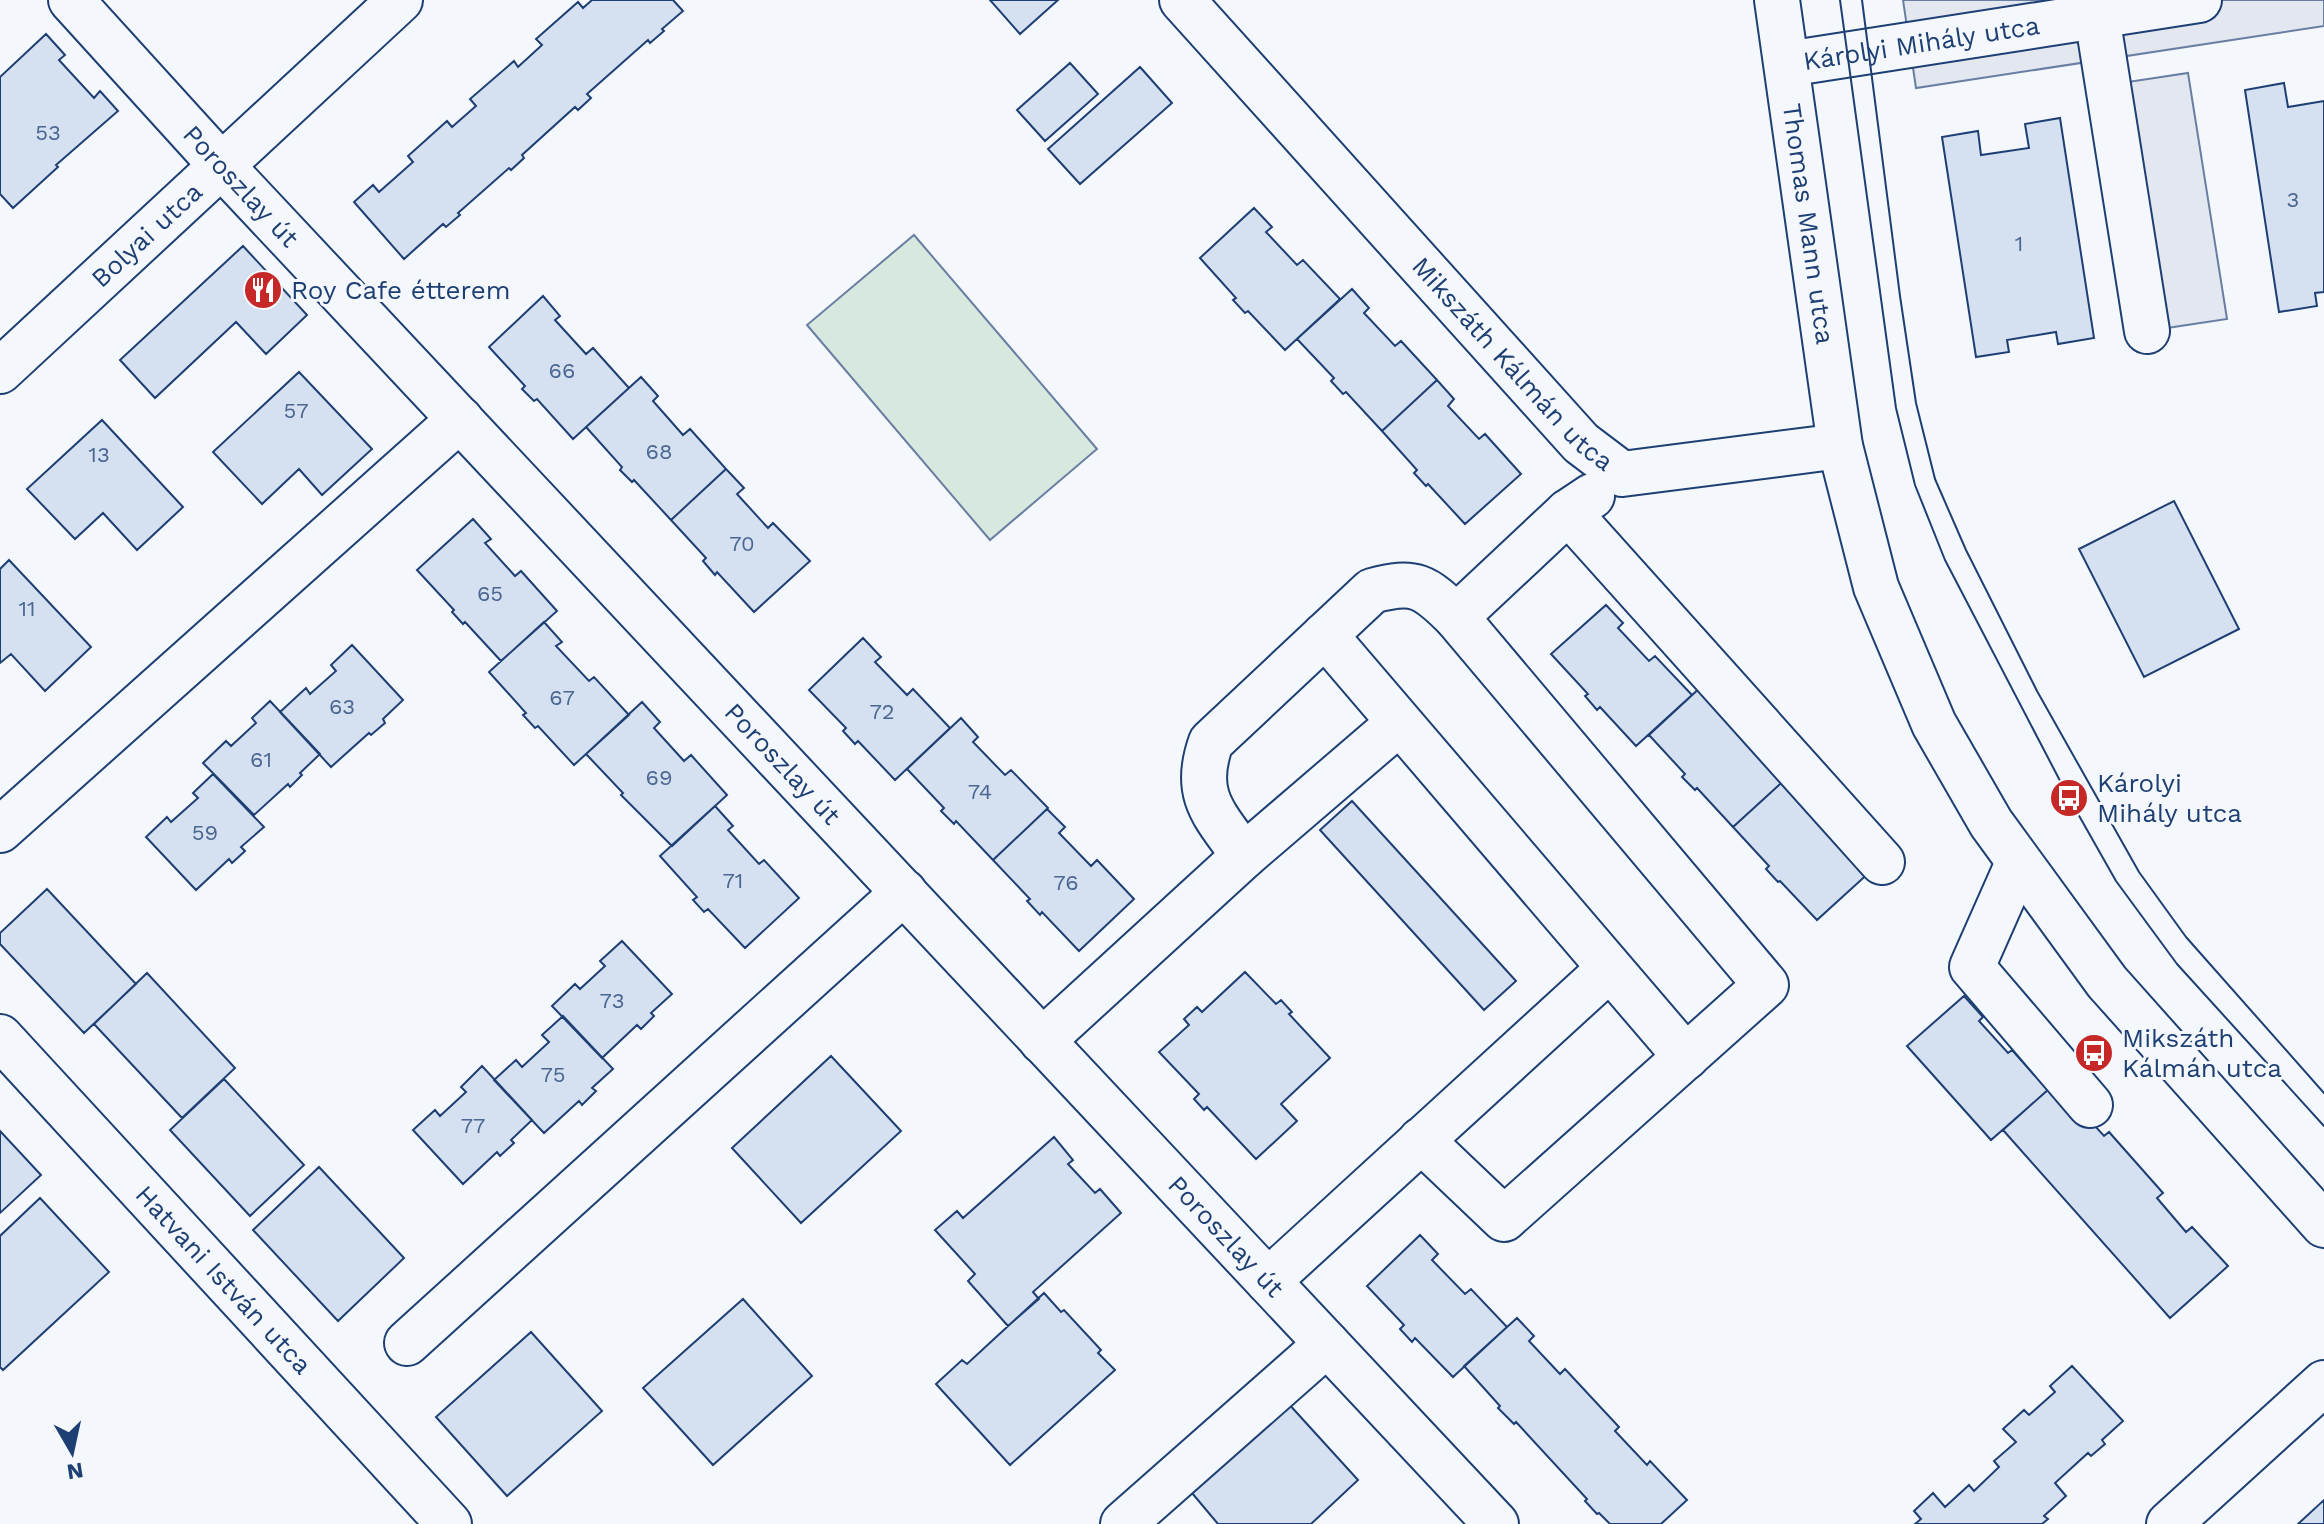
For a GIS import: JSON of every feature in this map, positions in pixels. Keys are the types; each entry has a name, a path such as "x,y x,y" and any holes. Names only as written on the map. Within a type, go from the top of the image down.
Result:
{"street":[{"name":"Poroszlay út","path":"71,0 220,164 1496,1524"},
{"name":"Bolyai utca","path":"0,371 400,0"},
{"name":"Mikszáth Kálmán utca","path":"1182,0 1581,443 1622,474 1840,446"},
{"name":"Thomas Mann utca","path":"1777,0 1840,446"},
{"name":"Károlyi Mihály utca","path":"1787,64 2199,0"},
{"path":"2097,16 2147,331"},
{"path":"0,830 460,419"},
{"path":"1840,446 1876,587 1922,697 1963,778 2018,863 2107,982 2324,1225"},
{"path":"1456,617 1568,512 1622,474"},
{"path":"1568,512 1882,862"},
{"path":"1244,856 1210,808 1203,786 1203,765 1211,742 1372,591 1396,585 1415,587 1432,593 1456,617 1766,985 1504,1219 1421,1140"},
{"path":"1325,635 1686,1057"},
{"path":"1042,1041 1244,856 1399,723"},
{"path":"2018,863 1972,967 2090,1105"},
{"path":"407,1343 904,892"},
{"path":"1268,1281 1609,969"},
{"name":"Hatvani István utca","path":"0,1037 449,1524"},
{"path":"1123,1524 1327,1344"},
{"path":"2169,1524 2324,1383"}],"shaded area":[{"path":"1903,0 2324,0 2324,26 1916,88"},
{"path":"2188,73 2227,319 2147,331 2108,85"},
{"path":"914,235 1097,449 990,540 807,325"}],"building":[{"path":"592,0 673,0 683,11 662,29 664,31 650,43 648,40 587,94 591,98 578,110 575,107 522,155 524,158 511,170 509,168 458,213 460,215 446,227 443,224 404,259 354,202 373,185 379,192 413,162 408,156 447,121 452,127 476,106 470,99 514,61 518,67 542,45 536,39 578,2 583,8"},
{"path":"990,0 1058,0 1020,34"},
{"path":"46,34 65,55 59,60 94,98 100,91 118,111 56,165 58,167 13,208 0,194 0,77"},
{"path":"1070,63 1098,94 1045,141 1017,110"},
{"path":"1140,67 1172,103 1080,184 1048,149"},
{"path":"2284,83 2288,107 2324,101 2324,292 2315,293 2317,306 2279,312 2245,90"},
{"path":"2060,118 2094,338 2058,344 2056,332 2007,340 2009,352 1976,357 1942,137 1978,131 1981,155 2029,148 2025,124"},
{"path":"1254,208 1272,227 1266,232 1297,265 1303,260 1340,299 1285,350 1248,311 1245,313 1233,300 1236,298 1200,258"},
{"path":"243,246 307,315 266,354 236,322 155,398 120,360"},
{"path":"1352,289 1369,308 1364,313 1395,346 1401,341 1437,380 1382,431 1346,392 1343,394 1331,381 1334,378 1297,339"},
{"path":"543,296 560,316 555,320 586,354 593,348 629,388 573,439 537,399 534,401 522,389 525,386 489,347"},
{"path":"299,372 372,449 322,495 299,469 262,504 213,452"},
{"path":"641,377 658,396 653,401 683,435 690,429 726,469 671,520 634,480 632,482 620,470 622,467 586,427"},
{"path":"1437,380 1454,399 1448,406 1479,439 1485,434 1521,474 1465,524 1414,473 1417,470 1382,431"},
{"path":"102,420 183,507 137,550 103,513 75,539 27,489"},
{"path":"726,469 744,488 737,494 768,528 773,523 810,561 754,612 717,572 715,575 703,561 706,558 671,520"},
{"path":"2174,501 2239,629 2144,677 2079,549"},
{"path":"473,519 491,539 485,543 515,576 521,571 557,611 501,661 465,622 463,624 417,570"},
{"path":"9,560 91,647 45,691 11,654 0,663 0,569"},
{"path":"1606,605 1623,623 1618,628 1649,661 1655,656 1692,695 1636,746 1600,707 1597,710 1585,696 1588,694 1551,654"},
{"path":"544,622 562,642 556,646 589,681 594,677 629,715 574,765 538,726 535,728 523,715 526,713 489,672"},
{"path":"863,638 881,657 875,662 907,695 913,689 950,728 895,780 858,741 855,744 843,731 846,728 809,690"},
{"path":"352,645 403,700 383,719 385,723 331,767 280,712 306,688 310,694 336,671 331,665"},
{"path":"1703,685 1789,776 1733,827 1697,788 1695,790 1682,777 1685,774 1649,735"},
{"path":"270,701 320,754 290,787 288,784 254,815 203,763 226,741 231,746 256,723 252,718"},
{"path":"642,702 660,722 654,728 684,761 691,755 727,795 672,846 621,795 623,793 586,754"},
{"path":"961,718 978,737 973,742 1005,775 1011,770 1048,808 993,860 956,821 954,824 941,811 944,808 907,769"},
{"path":"213,774 264,827 241,847 245,851 232,863 229,859 196,890 146,837 167,817 171,822 198,798 193,793"},
{"path":"1789,776 1872,870 1817,920 1766,869 1769,866 1733,827"},
{"path":"1352,801 1516,981 1484,1010 1320,830"},
{"path":"715,806 733,826 728,830 759,864 764,860 799,898 745,948 708,909 704,912 693,900 697,897 660,856"},
{"path":"1047,809 1065,827 1059,833 1091,866 1097,860 1134,899 1079,951 1042,912 1040,915 1027,901 1030,899 993,860"},
{"path":"47,889 136,984 84,1033 0,944 0,933"},
{"path":"622,941 672,994 651,1013 654,1016 641,1029 637,1025 602,1058 552,1006 575,984 580,989 605,966 600,961"},
{"path":"1245,972 1276,1004 1281,1000 1292,1012 1289,1014 1330,1058 1281,1104 1297,1121 1256,1159 1207,1107 1204,1110 1194,1099 1199,1094 1159,1052 1189,1025 1184,1019 1197,1007 1202,1012"},
{"path":"147,973 235,1068 182,1118 94,1024"},
{"path":"1964,996 1983,1017 1979,1021 2008,1053 2012,1050 2048,1090 1991,1140 1907,1046"},
{"path":"563,1016 613,1069 592,1088 596,1091 582,1105 579,1101 544,1133 494,1080 516,1060 522,1067 549,1042 542,1035"},
{"path":"831,1056 901,1131 801,1223 732,1148"},
{"path":"482,1066 532,1120 511,1140 514,1143 500,1156 497,1152 463,1184 413,1130 435,1110 440,1116 466,1092 461,1087"},
{"path":"2061,1078 2074,1103 2104,1136 2109,1132 2163,1193 2157,1198 2186,1232 2192,1227 2228,1266 2170,1318 2003,1130"},
{"path":"224,1079 304,1165 250,1216 170,1130"},
{"path":"0,1131 41,1175 0,1213"},
{"path":"1054,1137 1073,1160 1068,1164 1095,1193 1100,1189 1121,1213 1033,1292 1039,1299 1008,1326 968,1281 975,1274 935,1230 957,1211 963,1218"},
{"path":"319,1167 404,1258 338,1321 253,1230"},
{"path":"40,1198 109,1272 3,1370 0,1367 0,1236"},
{"path":"1420,1235 1438,1254 1432,1260 1465,1294 1471,1289 1507,1327 1453,1377 1415,1338 1412,1342 1400,1329 1404,1325 1367,1286"},
{"path":"1044,1293 1101,1350 1098,1353 1115,1370 1010,1465 936,1384 962,1360 967,1364"},
{"path":"743,1299 812,1376 713,1465 643,1388"},
{"path":"1517,1318 1534,1336 1529,1341 1560,1374 1565,1369 1619,1427 1615,1431 1647,1465 1650,1461 1687,1500 1661,1524 1610,1524 1597,1514 1585,1501 1587,1499 1516,1422 1514,1424 1498,1408 1500,1406 1464,1366"},
{"path":"531,1332 602,1411 507,1496 436,1417"},
{"path":"2072,1366 2123,1421 2102,1440 2105,1444 2091,1456 2088,1453 2055,1483 2066,1496 2044,1516 2048,1519 2042,1524 1915,1524 1921,1519 1914,1511 1933,1493 1945,1507 1969,1485 1974,1491 1999,1467 1994,1461 2016,1442 2003,1429 2024,1410 2029,1415 2055,1392 2050,1386"},
{"path":"1287,1402 1358,1480 1311,1524 1218,1524 1192,1493"},
{"path":"2324,1500 2324,1524 2298,1524"}],"tram line":[{"path":"1840,0 1896,408 1915,485 1945,560 2069,798 2116,881 2177,964 2324,1126"},
{"path":"1862,0 1916,403 1935,479 1966,550 2037,691 2139,872 2186,937 2324,1093"}],"place":[{"name":"Roy Cafe étterem","path":"263,290"},
{"name":"Károlyi Mihály utca","path":"2069,798"},
{"name":"Mikszáth Kálmán utca","path":"2094,1053"}]}
